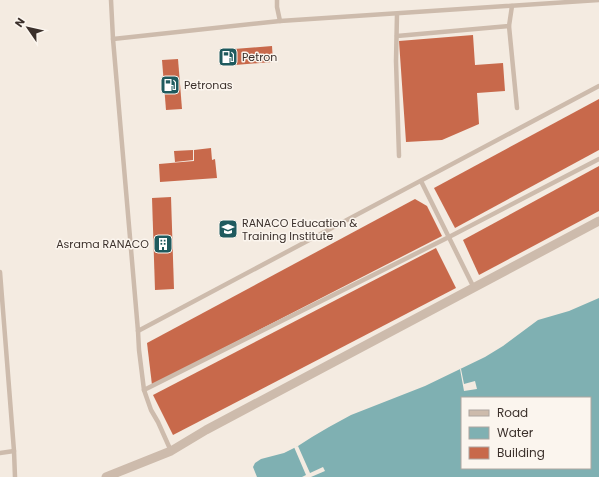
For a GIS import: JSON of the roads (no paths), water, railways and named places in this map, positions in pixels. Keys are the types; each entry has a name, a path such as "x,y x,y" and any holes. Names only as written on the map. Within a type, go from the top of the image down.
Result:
{"street":[{"path":"106,477 171,451 206,430 599,221"}],"lane":[{"path":"111,0 139,350 144,390 151,410 171,451"},
{"path":"277,0 280,21"},
{"path":"113,39 280,21 599,0"},
{"path":"512,6 509,26 517,108"},
{"path":"397,14 396,61 400,156"},
{"path":"397,36 509,26"},
{"path":"138,331 599,86"},
{"path":"144,390 449,237 599,159"},
{"path":"421,181 474,288"},
{"path":"0,272 15,477"},
{"path":"0,453 14,451"}],"water":[{"path":"599,298 599,477 257,477 253,467 255,463 261,459 284,453 351,415 425,386 485,357 503,346 538,320 569,311"}],"place":[{"name":"Petron","path":"228,57"},
{"name":"Petronas","path":"170,85"},
{"name":"RANACO Education & Training Institute","path":"228,229"},
{"name":"Asrama RANACO","path":"163,244"}]}
